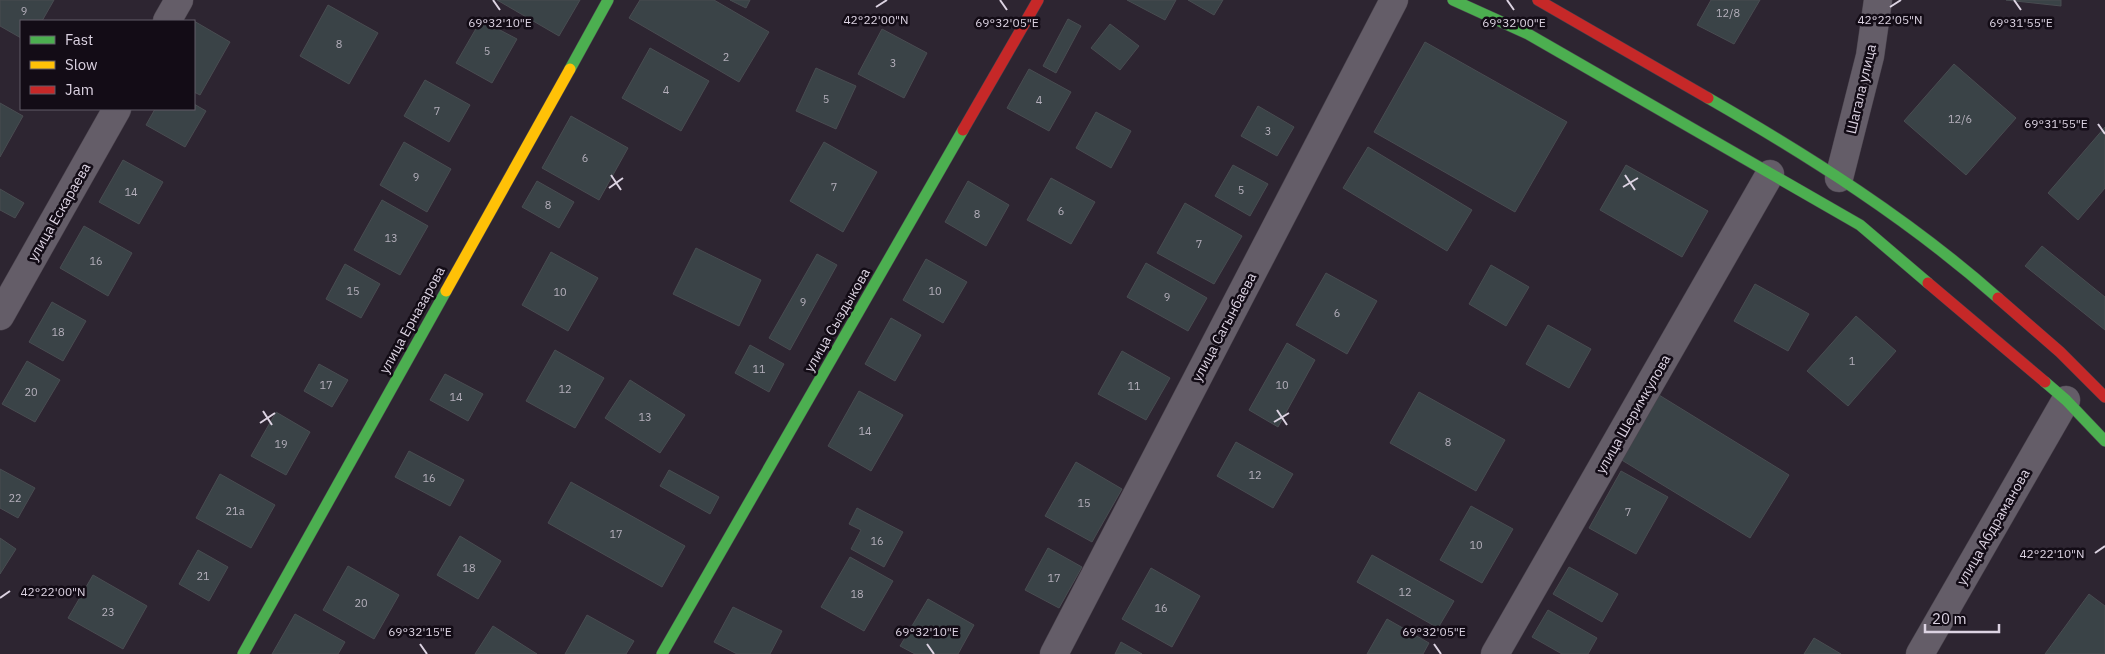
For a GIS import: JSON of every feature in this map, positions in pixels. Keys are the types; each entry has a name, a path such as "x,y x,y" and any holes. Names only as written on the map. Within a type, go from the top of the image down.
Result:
{"main road":[{"name":"улица Ерназарова","path":"243,654 608,0"},
{"name":"улица Сыздыкова","path":"662,654 1038,0"},
{"path":"1453,0 1528,34 1860,225 2066,400 2105,441"},
{"path":"1538,0 1740,116 1839,178 1960,264 2060,352 2105,397"}],"street":[{"path":"168,20 179,0"},
{"name":"улица Сагынбаева","path":"1054,654 1394,0"},
{"name":"Шагала улица","path":"1839,178 1870,56 1878,0"},
{"name":"улица Ескараева","path":"0,316 116,110"},
{"name":"улица Шеримкулова","path":"1495,654 1770,174"},
{"name":"улица Абдраманова","path":"1920,654 2066,400"}],"building":[{"path":"0,0 54,0 43,20 20,20 20,37 0,26"},
{"path":"497,0 580,0 559,36"},
{"path":"640,0 714,0 769,32 739,82 629,18"},
{"path":"730,0 750,0 746,8"},
{"path":"1127,0 1176,0 1165,20"},
{"path":"1188,0 1223,0 1214,15"},
{"path":"1711,0 1760,0 1734,44 1697,25"},
{"path":"2006,0 2061,0 2061,6"},
{"path":"328,5 378,33 349,84 300,56"},
{"path":"1068,19 1081,26 1056,73 1043,66"},
{"path":"481,20 517,39 492,83 456,63"},
{"path":"195,22 230,42 200,95 195,92"},
{"path":"1110,24 1139,46 1120,70 1091,48"},
{"path":"882,29 927,53 904,98 858,74"},
{"path":"1425,42 1567,122 1515,212 1374,132"},
{"path":"650,48 709,81 681,131 622,98"},
{"path":"1954,64 2016,118 1966,175 1904,121"},
{"path":"816,68 856,86 836,129 796,111"},
{"path":"1029,69 1071,92 1049,131 1007,108"},
{"path":"425,80 470,105 449,142 404,116"},
{"path":"0,103 23,116 0,157"},
{"path":"195,105 206,111 185,147 146,125 154,110 195,110"},
{"path":"1258,106 1294,127 1277,156 1241,136"},
{"path":"1096,112 1131,131 1111,168 1076,148"},
{"path":"571,116 628,148 599,200 542,168"},
{"path":"2105,127 2105,188 2078,220 2048,193"},
{"path":"404,142 451,169 427,212 380,185"},
{"path":"824,142 877,172 843,232 790,201"},
{"path":"1368,147 1472,210 1447,251 1343,188"},
{"path":"123,160 163,182 139,224 99,202"},
{"path":"1233,165 1268,184 1250,216 1215,196"},
{"path":"1626,165 1708,211 1682,257 1600,210"},
{"path":"1051,178 1095,202 1071,244 1027,220"},
{"path":"537,181 574,202 559,228 522,207"},
{"path":"968,181 1009,205 986,246 945,222"},
{"path":"0,189 24,203 15,218 0,210"},
{"path":"382,200 428,226 400,275 354,250"},
{"path":"1185,203 1242,236 1214,284 1157,253"},
{"path":"84,226 132,253 108,296 60,268"},
{"path":"2042,246 2105,297 2105,330 2025,266"},
{"path":"696,248 761,280 739,326 673,294"},
{"path":"551,252 598,278 568,331 522,305"},
{"path":"817,254 837,265 790,350 769,338"},
{"path":"926,259 967,282 943,323 903,300"},
{"path":"1146,263 1207,298 1188,331 1127,297"},
{"path":"345,264 380,284 361,318 326,299"},
{"path":"1491,265 1529,287 1506,326 1469,304"},
{"path":"1326,273 1377,301 1347,354 1296,325"},
{"path":"1755,284 1809,314 1788,351 1734,321"},
{"path":"52,302 86,321 63,361 29,342"},
{"path":"1856,316 1896,351 1848,406 1807,371"},
{"path":"891,318 921,335 895,381 865,364"},
{"path":"1548,325 1591,349 1569,388 1526,364"},
{"path":"1287,343 1315,360 1278,427 1249,410"},
{"path":"750,345 784,364 769,392 735,373"},
{"path":"555,350 604,378 575,428 526,401"},
{"path":"1122,351 1170,378 1146,420 1098,394"},
{"path":"27,361 60,380 35,422 2,404"},
{"path":"319,364 348,380 332,407 304,391"},
{"path":"445,374 483,394 468,421 430,400"},
{"path":"630,380 685,415 660,453 605,418"},
{"path":"859,391 903,415 871,471 828,446"},
{"path":"1419,392 1505,440 1476,491 1390,443"},
{"path":"1659,395 1789,475 1750,538 1620,459"},
{"path":"276,412 310,432 286,475 251,456"},
{"path":"1236,442 1293,474 1273,508 1217,476"},
{"path":"409,451 464,480 450,506 395,477"},
{"path":"1076,462 1122,489 1092,542 1045,516"},
{"path":"0,469 35,488 18,518 0,508"},
{"path":"669,470 719,497 710,514 660,486"},
{"path":"1621,471 1668,497 1636,554 1589,528"},
{"path":"220,474 275,505 251,548 196,518"},
{"path":"571,482 685,546 662,587 548,523"},
{"path":"1471,506 1513,529 1482,583 1440,560"},
{"path":"857,508 903,532 884,567 851,549 861,530 849,524"},
{"path":"460,536 501,561 478,599 437,575"},
{"path":"0,538 16,549 0,574"},
{"path":"1048,548 1082,567 1059,608 1025,590"},
{"path":"198,550 228,567 209,601 179,584"},
{"path":"1372,555 1454,601 1438,628 1357,582"},
{"path":"850,557 893,581 864,631 821,607"},
{"path":"348,566 399,595 374,639 323,610"},
{"path":"1569,567 1618,594 1602,622 1553,594"},
{"path":"1151,568 1200,596 1172,647 1122,619"},
{"path":"93,575 147,606 123,649 68,618"},
{"path":"2089,594 2105,606 2105,654 2045,654"},
{"path":"928,599 974,625 958,654 915,654 900,646"},
{"path":"733,607 782,631 770,654 737,654 714,642"},
{"path":"1548,610 1597,638 1588,654 1562,654 1532,637"},
{"path":"295,614 345,642 338,654 272,654"},
{"path":"587,615 634,641 626,654 565,654"},
{"path":"1387,619 1429,643 1423,654 1367,654"},
{"path":"493,626 537,654 475,654"},
{"path":"1814,638 1841,654 1804,654"},
{"path":"1121,642 1142,654 1115,654"}],"traffic: fast":[{"path":"570,69 608,0"},
{"path":"1453,0 1528,34 1860,225 1928,283"},
{"path":"1708,98 1858,190 1930,242 1998,298"},
{"path":"662,654 963,130"},
{"path":"243,654 446,291"},
{"path":"2045,382 2066,400 2105,441"}],"traffic: slow":[{"path":"446,291 570,69"}],"traffic: jam":[{"path":"963,130 1038,0"},
{"path":"1538,0 1708,98"},
{"path":"1928,283 2045,382"},
{"path":"1998,298 2060,352 2105,397"}]}
